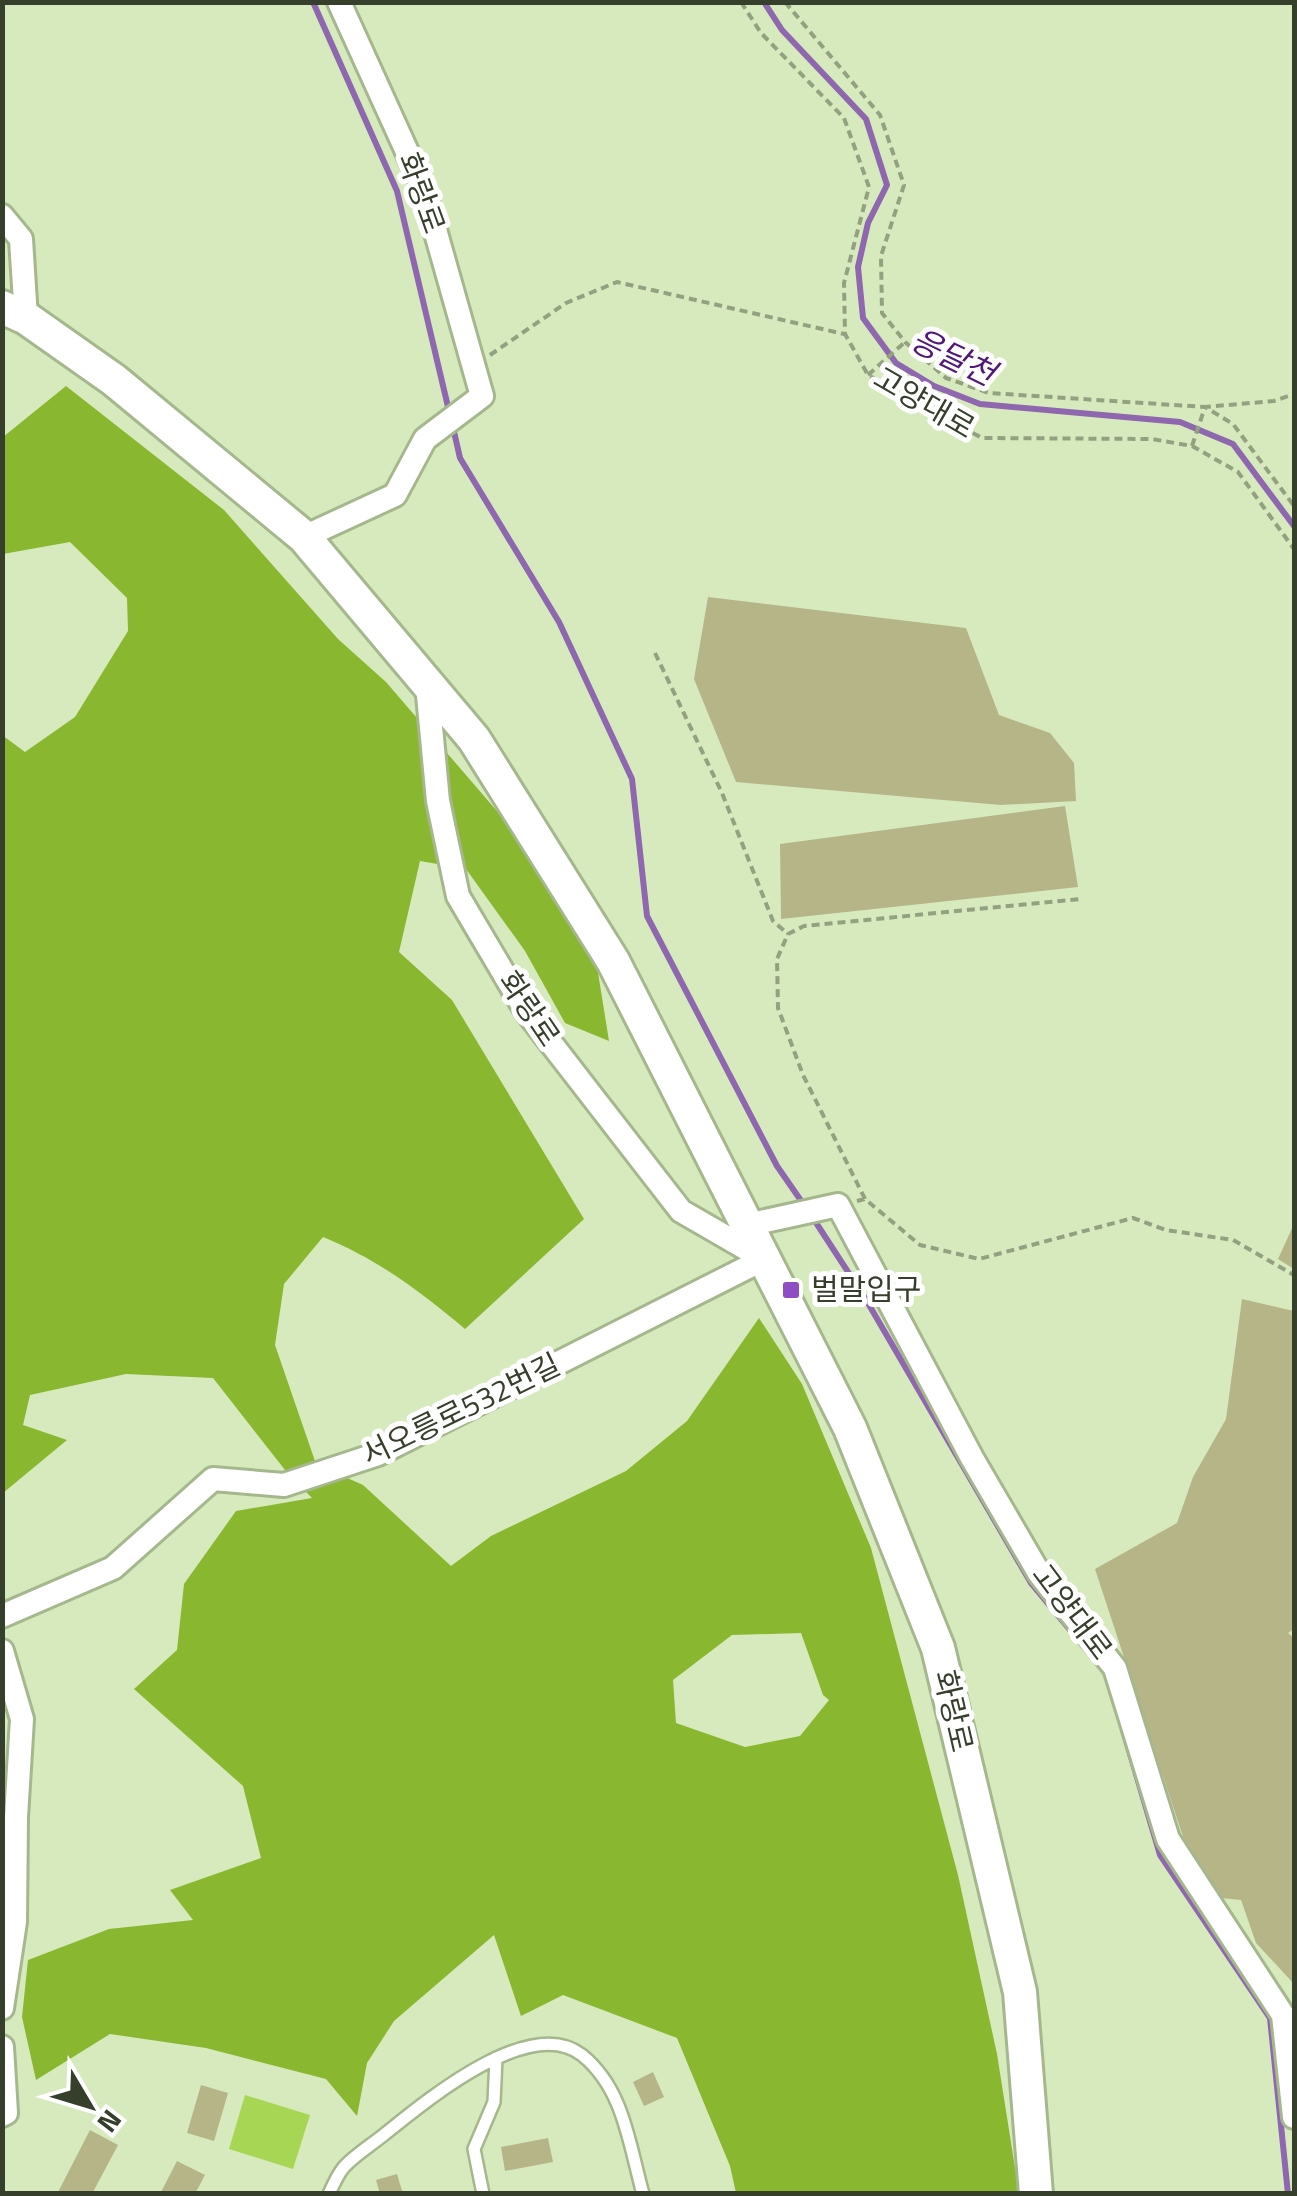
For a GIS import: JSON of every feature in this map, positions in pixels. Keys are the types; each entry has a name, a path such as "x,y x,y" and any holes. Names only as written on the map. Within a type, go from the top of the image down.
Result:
{"main road":[{"name":"화랑로","path":"14,312 114,380 304,537 474,739 614,961 850,1428 938,1648 1020,1992 1036,2194"}],"street":[{"name":"화랑로","path":"304,537 395,495 424,439 482,396 424,187 338,2"},
{"path":"2,216 21,239 14,312"},
{"name":"화랑로","path":"427,683 438,801 458,896 516,995 681,1212 764,1259"},
{"path":"747,1225 838,1205"},
{"name":"고양대로","path":"838,1205 972,1458 1039,1573 1114,1668 1168,1839 1284,2016 1294,2118"},
{"name":"서오릉로532번길","path":"2,1616 113,1568 213,1479 284,1485 378,1454 764,1259"},
{"path":"2,1651 22,1719 15,1922 2,2008"},
{"path":"2,2047 6,2113 2,2115"}],"lane":[{"path":"329,2194 342,2168 438,2093 496,2058 528,2046 551,2044 579,2052 596,2068 619,2103 643,2194"},
{"path":"483,2194 474,2149 494,2102 496,2058"}],"path":[{"name":"고양대로","path":"741,2 762,33 844,118 869,188 844,282 845,334 868,374 982,438 1152,439 1192,443 1238,472 1294,549"},
{"name":"고양대로","path":"785,2 880,115 904,185 881,256 882,313 904,342 946,378 989,393 1205,407 1274,401 1294,394"},
{"path":"473,366 566,303 617,282 845,334"},
{"path":"868,374 904,342"},
{"path":"1192,443 1205,407 1233,424 1294,506"},
{"path":"654,654 722,793 774,921 788,934"},
{"path":"1080,899 804,926 788,934 777,958 778,1008 804,1075 865,1199 920,1245 979,1259 1132,1218 1166,1230 1234,1240 1294,1276"},
{"path":"838,1205 865,1199"}],"green space":[{"path":"66,386 224,510 338,639 386,682 533,853 596,960 609,1041 565,1023 525,951 466,869 420,861 399,952 452,1000 584,1219 465,1329 397,1277 323,1237 284,1284 275,1345 316,1464 363,1485 451,1566 491,1536 626,1471 687,1421 759,1318 802,1384 871,1548 958,1875 997,2054 1019,2193 736,2193 730,2166 677,2038 563,1995 521,2016 494,1935 394,2021 367,2063 357,2116 326,2079 206,2048 110,2034 36,2080 22,2017 28,1960 109,1929 193,1920 170,1890 261,1858 243,1786 134,1689 177,1650 184,1584 236,1511 312,1498 285,1470 213,1378 126,1374 30,1395 23,1425 67,1440 3,1493 2,735 25,752 75,717 128,631 127,598 70,542 3,554 3,437","holes":["801,1633 823,1695 829,1700 800,1736 745,1747 676,1723 673,1680 732,1635"]},
{"path":"245,2095 310,2115 293,2169 229,2149"}],"building":[{"path":"708,597 966,628 999,715 1050,733 1074,763 1076,801 1001,805 736,782 694,679"},
{"path":"1065,806 1078,887 781,919 780,844"},
{"path":"1294,1224 1294,1269 1278,1259"},
{"path":"1242,1299 1294,1311 1294,1629 1288,1633 1294,1638 1294,1984 1256,1943 1241,1900 1221,1898 1188,1852 1095,1569 1177,1523 1193,1477 1226,1419"},
{"path":"653,2072 664,2097 644,2106 633,2082"},
{"path":"201,2085 228,2093 214,2141 187,2133"},
{"path":"90,2130 118,2145 92,2194 57,2194"},
{"path":"548,2138 553,2162 505,2171 501,2147"},
{"path":"177,2161 205,2175 195,2194 160,2194"},
{"path":"397,2174 403,2194 380,2194 376,2180"}],"waterway":[{"path":"313,2 397,191 449,411"},
{"name":"응달천","path":"764,2 782,30 866,119 887,185 868,223 858,267 863,318 896,363 934,386 980,404 1180,422 1233,444 1294,526"},
{"path":"452,423 460,458 559,622 632,779 647,916 777,1166 804,1205"},
{"path":"811,1215 865,1298 1031,1583 1091,1655"},
{"path":"1123,1730 1160,1855 1270,2018 1288,2194"}],"place":[{"name":"벌말입구","path":"791,1290"}]}
